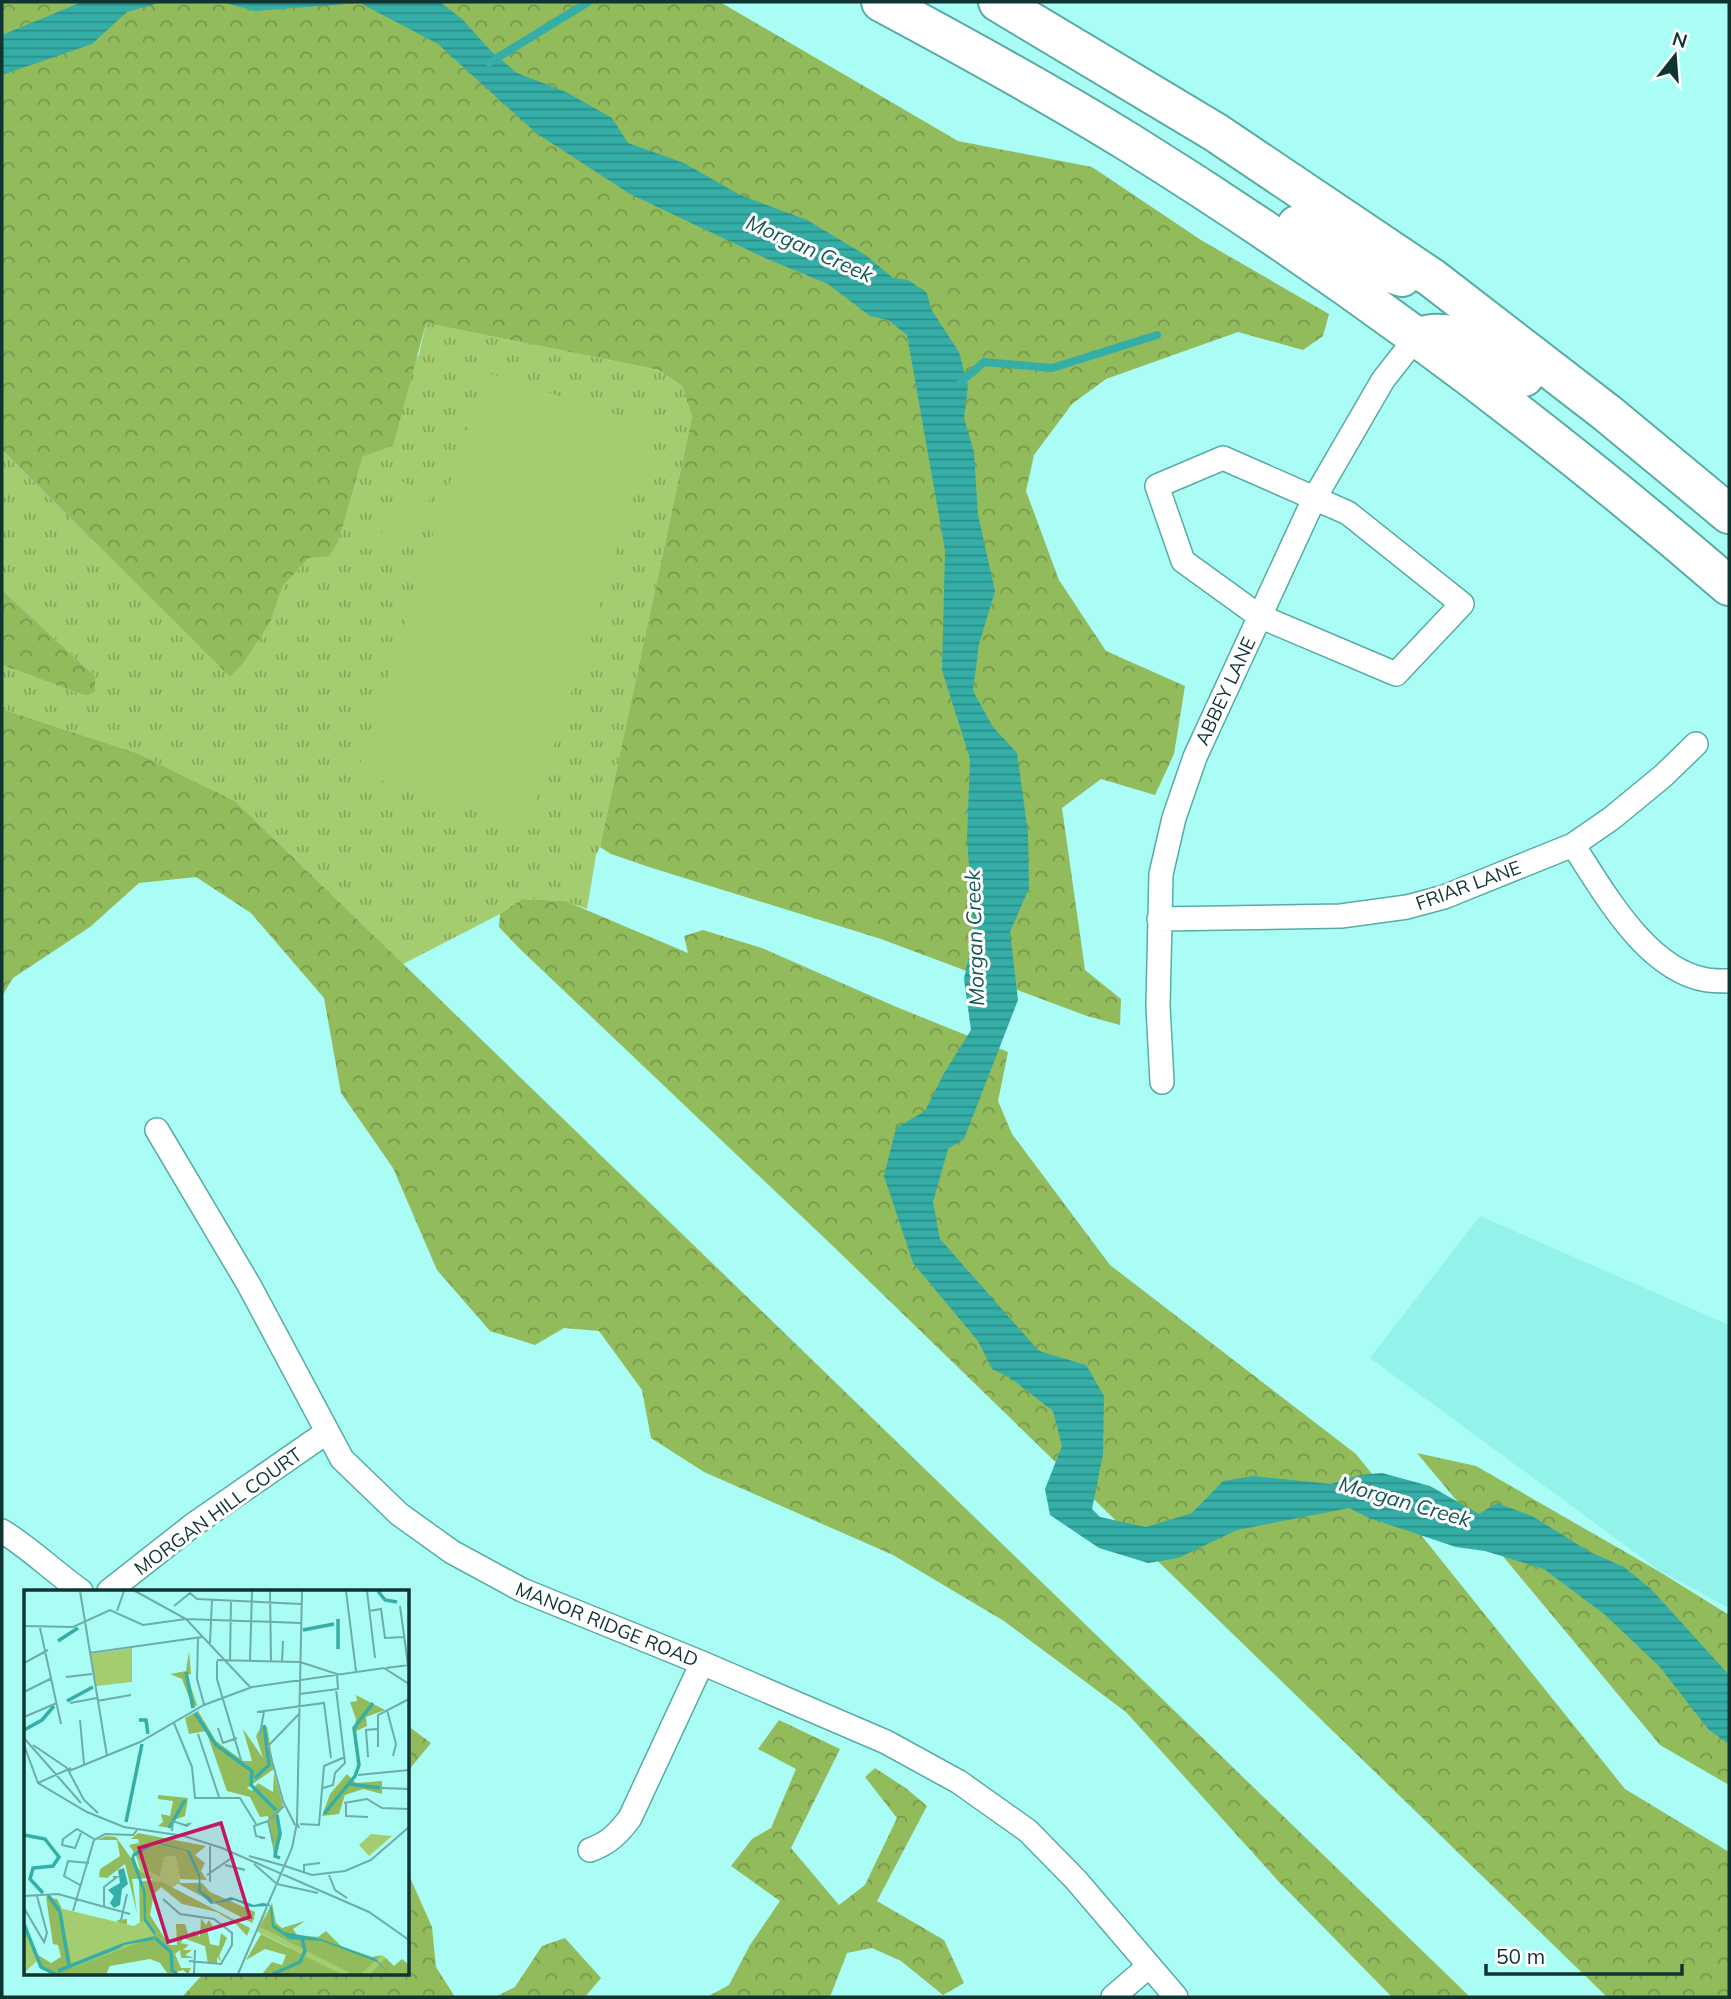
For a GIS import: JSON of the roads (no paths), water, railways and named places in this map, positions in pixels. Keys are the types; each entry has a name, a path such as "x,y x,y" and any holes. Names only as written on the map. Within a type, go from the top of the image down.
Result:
{"highway":[{"path":"881,2 1051,96 1129,143 1354,292 1551,439 1729,586"},
{"path":"998,2 1215,132 1432,278 1490,320 1729,514"},
{"path":"1051,96 1172,146 1252,198 1368,266 1399,276 1432,278"},
{"path":"1416,338 1436,333 1469,341 1567,407 1678,471"}],"street":[{"name":"ABBEY LANE","path":"1162,1082 1158,1006 1161,874 1178,806 1195,757 1314,499 1383,380 1416,338"},
{"path":"1223,458 1348,513 1462,604 1395,674 1259,617 1183,561 1157,486 1223,458"},
{"name":"FRIAR LANE","path":"1159,919 1341,916 1407,907 1480,884 1573,845 1612,818 1663,776 1696,744"},
{"path":"1573,845 1597,885 1623,919 1643,942 1667,963 1707,980 1729,981"},
{"name":"MANOR RIDGE ROAD","path":"157,1130 248,1285 342,1459 389,1505 452,1552 522,1590 886,1742 959,1782 1028,1831 1076,1880 1176,1997"},
{"name":"MORGAN HILL COURT","path":"110,1590 193,1525 327,1432"},
{"path":"2,1531 29,1547 80,1590"},
{"path":"590,1850 617,1836 630,1818 702,1663"},
{"path":"1113,1997 1149,1966"}],"water":[{"path":"82,2 162,2 127,12 92,44 2,75 2,35"},
{"name":"Morgan Creek","path":"222,2 440,2 462,19 490,50 517,73 566,92 612,118 628,143 684,163 740,195 807,220 867,256 893,278 908,280 927,293 931,309 959,352 968,386 964,418 974,452 978,515 995,591 979,644 973,691 993,727 1017,753 1028,833 1029,888 1010,932 1018,1000 964,1139 948,1149 933,1202 940,1239 1039,1351 1086,1365 1104,1396 1103,1454 1092,1509 1100,1517 1146,1527 1192,1513 1223,1481 1253,1476 1331,1484 1360,1475 1382,1473 1430,1486 1479,1514 1497,1503 1532,1516 1590,1552 1624,1567 1651,1589 1729,1675 1729,1744 1709,1730 1659,1666 1604,1614 1544,1569 1485,1551 1456,1547 1369,1518 1349,1508 1237,1530 1178,1558 1148,1563 1099,1548 1050,1515 1045,1489 1062,1446 1053,1411 1009,1377 992,1369 978,1341 913,1263 884,1176 896,1128 925,1111 943,1075 971,1030 964,979 974,933 967,839 970,759 942,670 945,550 907,335 888,320 870,316 828,284 765,258 630,194 536,133 438,44 360,3 255,11"}],"waterway":[{"path":"489,63 588,2"},
{"path":"960,383 984,362 1052,368 1157,335"}]}
